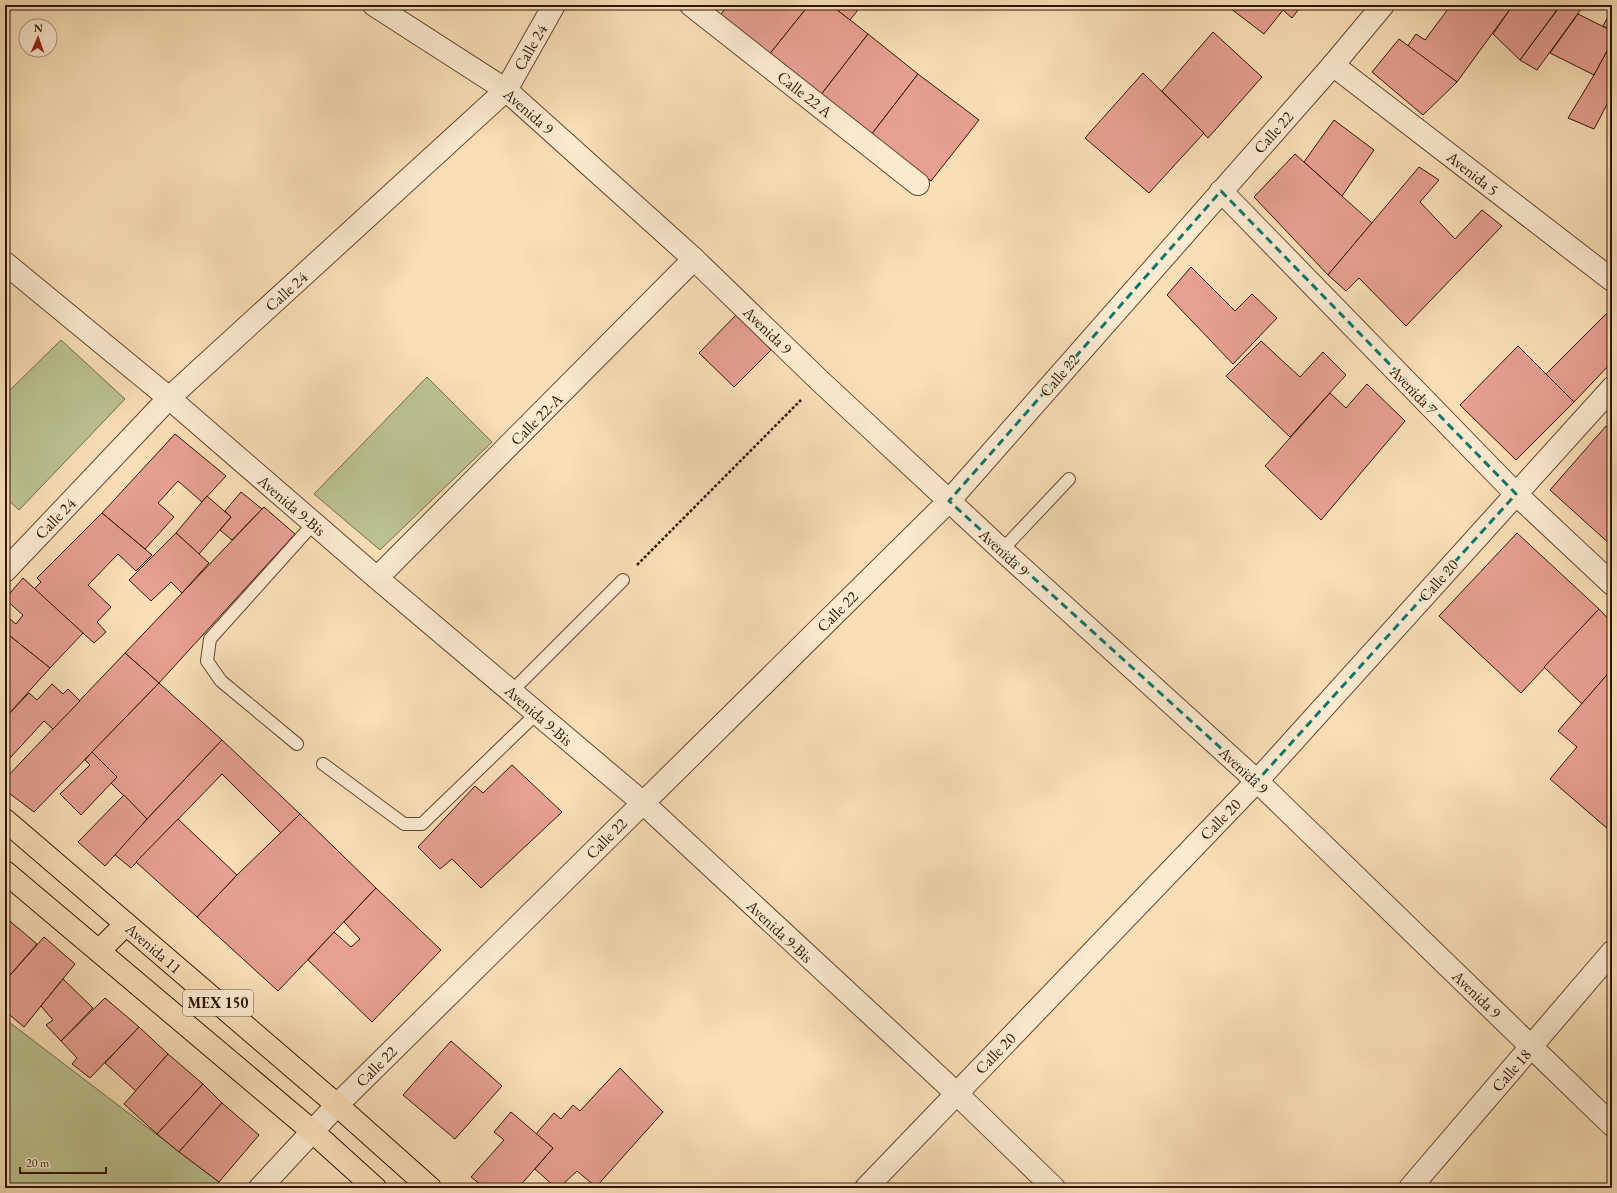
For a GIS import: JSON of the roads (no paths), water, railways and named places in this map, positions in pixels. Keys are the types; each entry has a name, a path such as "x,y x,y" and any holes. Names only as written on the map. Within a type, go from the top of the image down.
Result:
{"main road":[{"name":"Avenida 11","path":"5,820 337,1105 430,1188"},
{"name":"MEX 150","path":"5,872 312,1131 375,1188"},
{"path":"99,951 126,924"}],"street":[{"name":"Avenida 9","path":"374,5 506,90 694,259 820,381 949,501 1257,781 1612,1125"},
{"name":"Calle 24","path":"5,570 168,398 506,90 554,5"},
{"name":"Calle 22 A","path":"692,5 918,184"},
{"name":"Calle 22","path":"260,1188 337,1105 642,802 949,501 1333,65 1383,5"},
{"name":"Avenida 5","path":"1333,65 1612,280"},
{"name":"Avenida 7","path":"1221,191 1516,494 1612,584"},
{"name":"Calle 22-A","path":"377,578 694,259"},
{"name":"Avenida 9-Bis","path":"5,263 168,398 377,578 512,691 536,714 642,802 956,1093 1054,1188"},
{"name":"Calle 20","path":"866,1188 1257,781 1612,388"},
{"name":"Calle 18","path":"1410,1188 1612,952"}],"lane":[{"path":"1002,550 1070,479"},
{"path":"297,744 221,681 207,661 210,639 314,523"},
{"path":"512,691 623,580"},
{"path":"322,764 404,824 422,824 536,714"}]}
